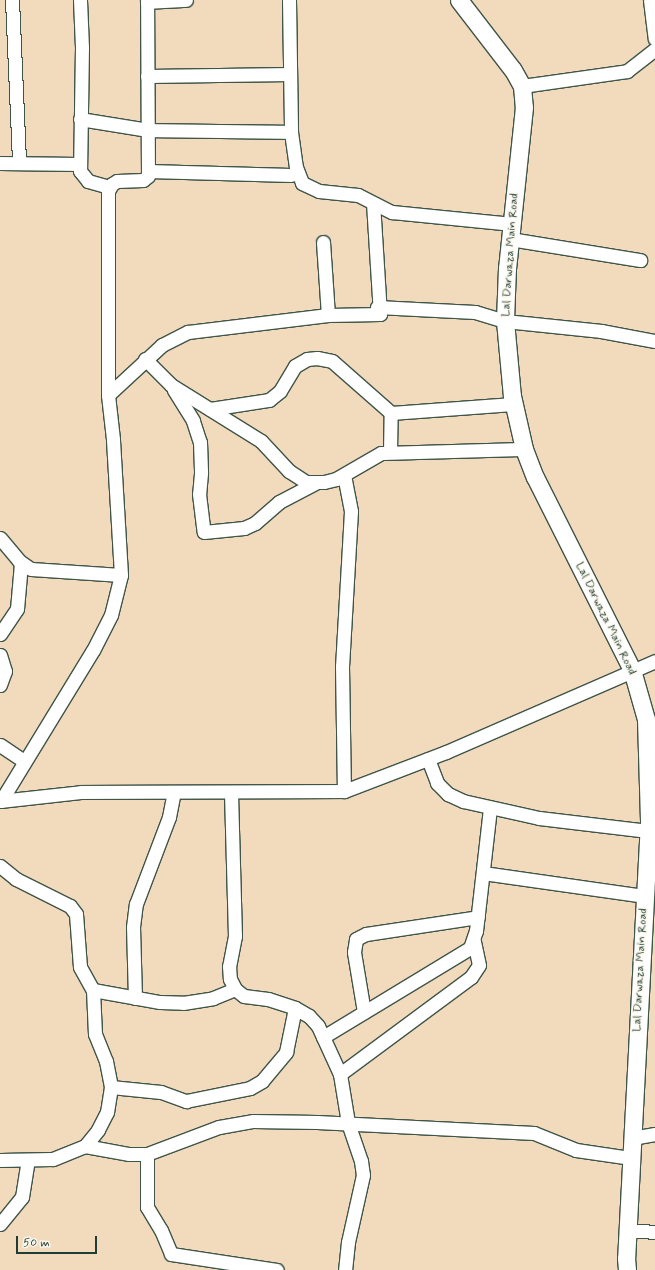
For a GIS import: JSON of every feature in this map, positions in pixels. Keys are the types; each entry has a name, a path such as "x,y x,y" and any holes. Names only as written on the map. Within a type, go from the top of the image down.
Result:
{"main road":[{"name":"Lal Darwaza Main Road","path":"459,0 513,70 522,86 524,107 511,232 505,321 514,404 524,449 541,489 632,670 646,719 651,825 645,896 627,1230 627,1270"}],"street":[{"path":"12,0 19,163"},
{"path":"80,0 82,47 79,164 84,179 109,186"},
{"path":"109,186 116,181 143,180 148,171 146,1 186,0"},
{"path":"289,0 291,132 296,167 302,182 309,188 352,193 392,212 511,232 640,260"},
{"path":"650,0 655,39"},
{"path":"522,86 627,71 655,49"},
{"path":"147,76 290,74"},
{"path":"80,119 148,130 291,132"},
{"path":"0,163 79,164"},
{"path":"148,171 291,175"},
{"path":"1,801 93,650 111,615 121,575 114,439 108,395 109,186"},
{"path":"108,395 145,359 170,339 188,332 328,315 375,315 381,312 379,308 373,202"},
{"path":"323,242 328,315"},
{"path":"379,308 475,312 505,321 601,331 655,341"},
{"path":"210,409 253,405 269,400 280,391 295,366 307,359 317,358 332,361 391,413 514,404"},
{"path":"145,359 171,385 261,441 298,478 314,483"},
{"path":"171,385 193,421 200,442 202,473 199,494 204,532 244,528 256,523 279,502 314,483 344,474 373,456 390,452 524,449"},
{"path":"390,452 391,413"},
{"path":"344,474 351,511 342,666 344,792"},
{"path":"0,538 20,563 31,569 121,575"},
{"path":"0,634 17,610 20,563"},
{"path":"0,656 5,670 0,685"},
{"path":"1,801 82,792 344,792 428,759 655,661"},
{"path":"0,745 24,761"},
{"path":"428,759 437,783 448,794 464,801 490,808 567,822 651,825"},
{"path":"135,998 133,927 136,904 169,817 174,792"},
{"path":"231,792 235,936 229,966 230,979 235,989 244,996 268,999 295,1008 318,1026 340,1074 348,1123 361,1161 363,1175 348,1242 345,1270"},
{"path":"340,1074 471,977 479,965 474,941 490,808"},
{"path":"0,866 16,879 73,909 76,914 80,967 93,990 96,1034 106,1061 111,1087 107,1112 98,1130 85,1146 52,1159 0,1160"},
{"path":"483,873 645,896"},
{"path":"364,1012 354,952 356,939 366,934 478,917"},
{"path":"323,1037 463,953 474,941"},
{"path":"93,990 135,998 183,1003 213,998 235,989"},
{"path":"111,1087 161,1092 186,1101 250,1088 262,1081 286,1052 295,1008"},
{"path":"85,1146 129,1154 148,1154 219,1127 253,1121 348,1123 534,1133 576,1150 631,1158"},
{"path":"632,1138 655,1134"},
{"path":"148,1154 147,1207 161,1230 171,1254 277,1270"},
{"path":"0,1224 22,1196 28,1160"},
{"path":"627,1230 655,1232"}]}
